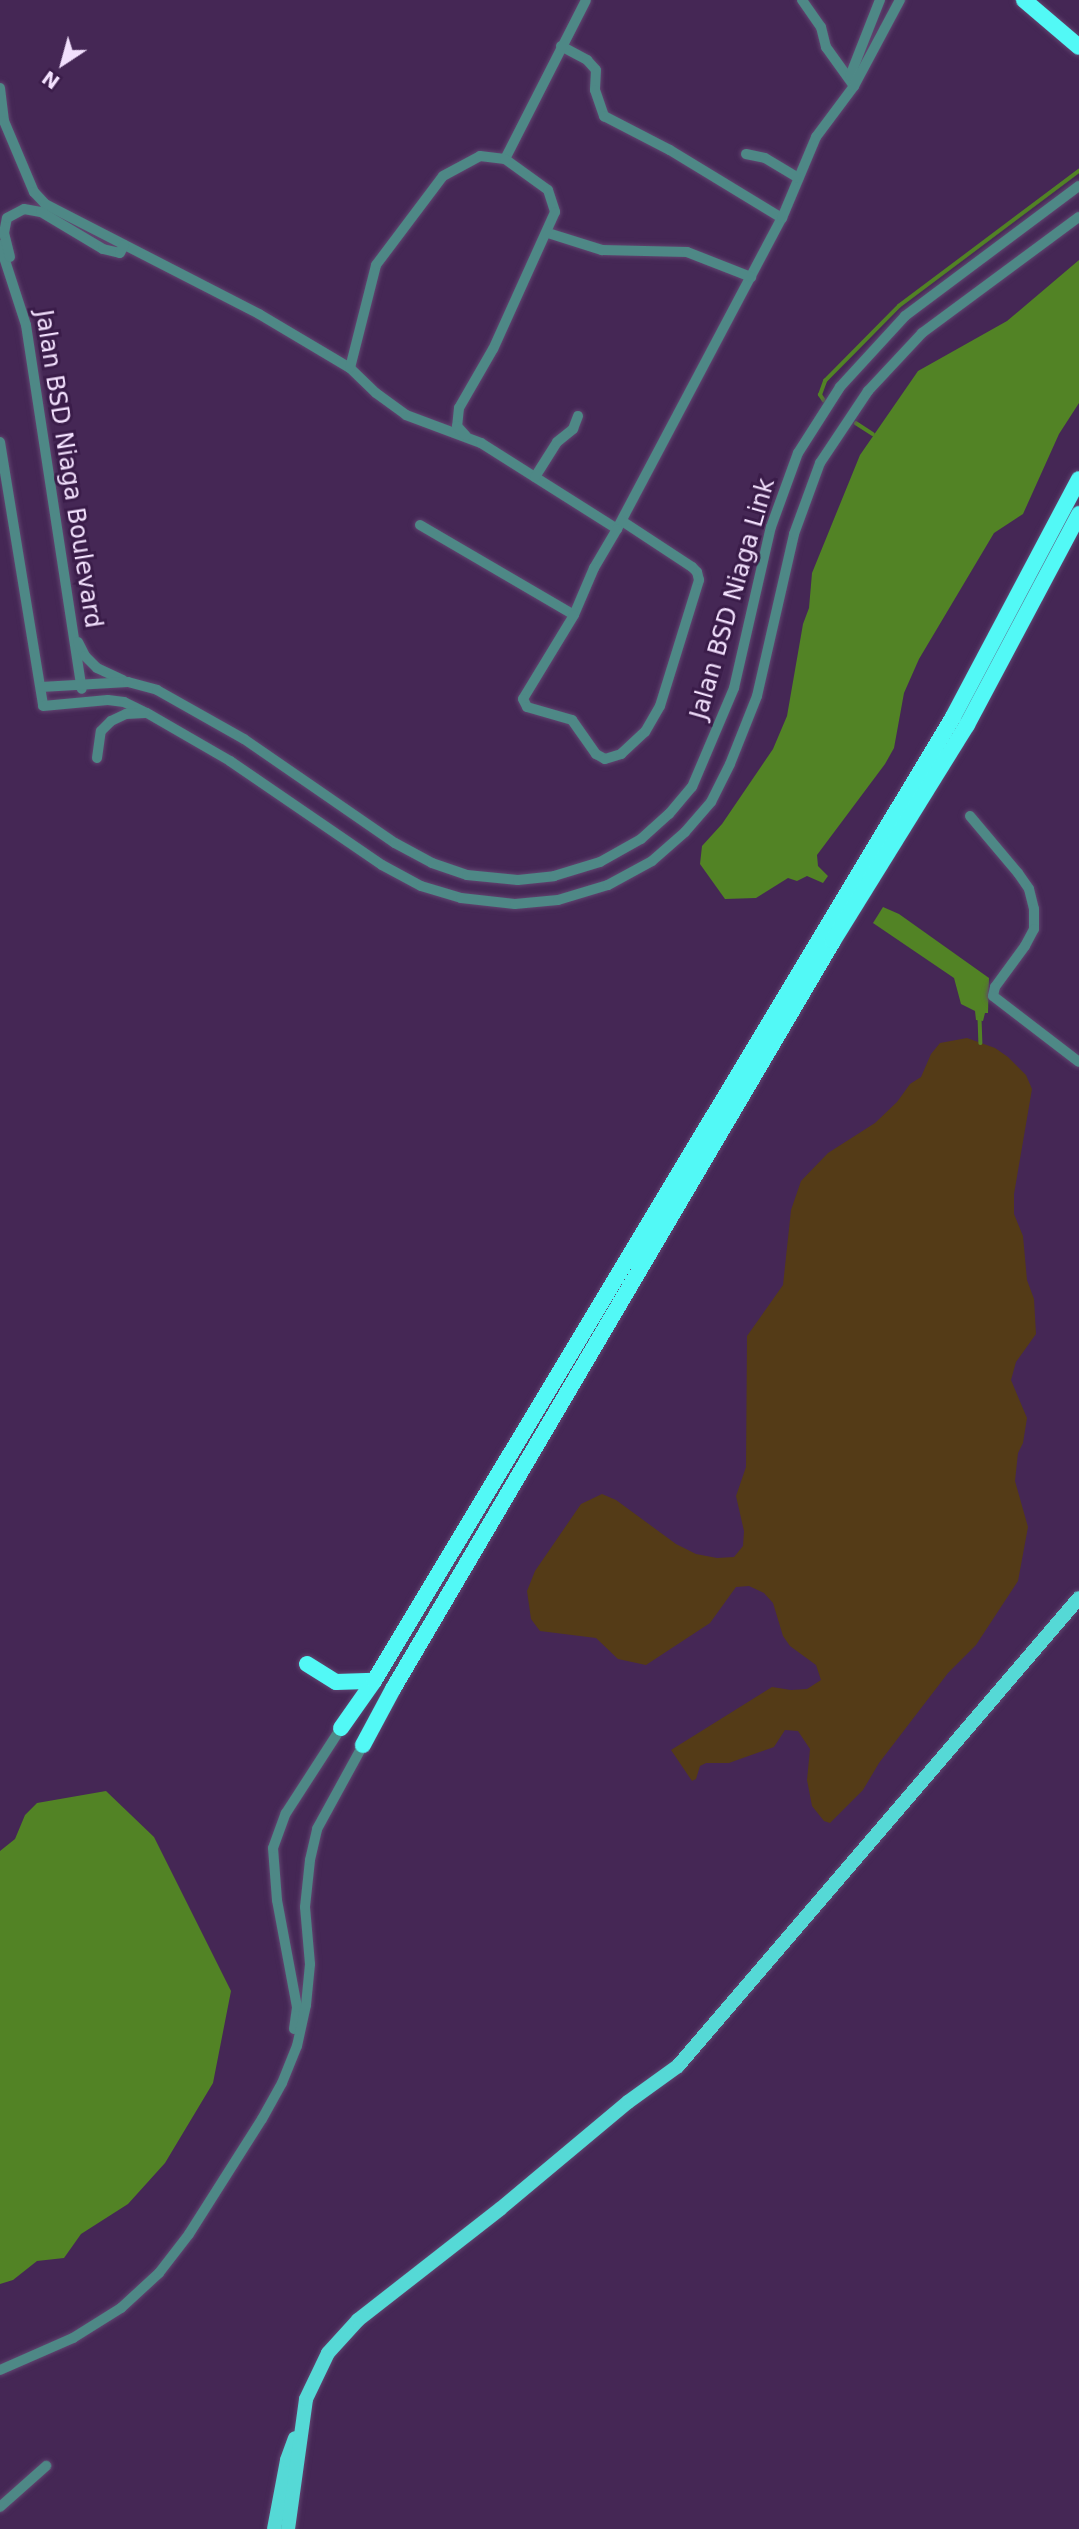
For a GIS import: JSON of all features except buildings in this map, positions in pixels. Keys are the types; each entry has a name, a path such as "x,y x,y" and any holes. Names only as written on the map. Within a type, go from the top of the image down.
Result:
{"highway":[{"path":"1024,0 1079,47"},
{"path":"341,1728 373,1681 953,717 1079,479"},
{"path":"363,1745 393,1689 833,942 967,725 1079,514"},
{"path":"307,1664 336,1682 373,1681"}],"main road":[{"path":"288,2529 306,2399 323,2361 358,2320 500,2209 618,2110 678,2066 1079,1598"},
{"path":"274,2529 287,2460 304,2414"}],"street":[{"path":"802,0 821,27 826,47 852,81"},
{"path":"852,81 880,0"},
{"path":"0,88 4,121 40,200 259,314 349,368 376,393 406,415 467,438 619,525 697,572 699,580 660,706 645,732 614,758 605,759 596,754 572,720 532,709 523,703 524,696 574,615 594,568 619,525 782,218 816,137 900,0"},
{"path":"505,159 562,46 580,2"},
{"path":"562,46 587,60 596,70 595,90 604,116 670,150 782,218"},
{"path":"746,154 765,158 798,178"},
{"path":"349,368 376,265 443,176 480,156 505,159 548,190 555,212 548,233 493,349 459,408 457,426 467,438"},
{"name":"Jalan BSD Niaga Link","path":"1079,186 905,316 840,387 799,453 771,527 734,688 692,788 669,814 641,839 600,862 554,876 518,880 467,874 432,863 395,843 197,711 157,690 128,682 41,687 43,706 124,702 230,761 382,865 411,881 461,898 514,904 558,900 608,885 652,860 685,832 711,802 757,695 794,534 820,463 868,391 922,333 1079,217"},
{"path":"12,277 8,242 4,233 4,217 23,209 33,209 103,249 120,253 124,245"},
{"path":"548,233 602,250 687,252 751,277"},
{"name":"Jalan BSD Niaga Boulevard","path":"0,245 26,325 84,702"},
{"path":"535,477 557,442 573,429 578,416"},
{"path":"0,442 41,687"},
{"path":"420,525 574,615"},
{"path":"72,630 85,656 97,668 128,682"},
{"path":"97,758 101,731 111,721 126,714 147,713"},
{"path":"717,732 739,742"},
{"path":"970,816 1018,873 1029,889 1034,909 1034,929 1026,946 995,987 993,996 1079,1062"},
{"path":"282,2083 292,2046 297,2007 277,1900 273,1848 286,1813 341,1728"},
{"path":"0,2370 73,2338 121,2308 159,2273 189,2234 282,2083 297,2046 306,2005 310,1964 305,1907 317,1829 363,1745"},
{"path":"0,2507 46,2466"}],"shaded area":[{"path":"1079,260 1079,403 1059,434 1023,514 994,533 919,659 904,693 894,748 817,855 818,866 828,876 823,883 807,876 797,881 788,878 756,898 725,899 700,864 702,846 722,824 773,749 787,716 803,624 809,608 812,573 860,455 918,371 1007,321"},
{"path":"883,907 899,914 989,978 988,1013 985,1013 983,1021 976,1020 975,1011 961,1004 954,978 873,923"},
{"path":"967,1038 995,1048 1008,1057 1026,1075 1032,1089 1014,1194 1014,1214 1023,1236 1027,1280 1034,1299 1036,1334 1016,1362 1011,1380 1027,1418 1023,1443 1018,1453 1015,1481 1028,1527 1018,1581 976,1645 948,1673 879,1763 863,1790 830,1823 824,1821 812,1806 807,1780 810,1749 798,1731 785,1730 774,1747 729,1763 706,1763 700,1766 696,1779 692,1781 671,1750 772,1687 807,1689 821,1680 816,1665 790,1646 783,1636 773,1603 764,1593 749,1586 736,1587 710,1623 646,1665 618,1659 596,1638 540,1631 531,1619 527,1591 535,1571 581,1504 602,1494 616,1500 676,1544 696,1554 717,1558 734,1557 743,1546 744,1531 736,1496 746,1467 747,1336 783,1285 791,1210 801,1181 828,1153 875,1123 897,1102 910,1084 921,1077 931,1054 940,1043"},
{"path":"106,1791 154,1837 231,1991 213,2083 165,2163 128,2204 81,2234 64,2258 37,2261 13,2280 0,2284 0,1851 15,1839 25,1815 37,1803"}],"waterway":[{"path":"824,401 820,395 825,381 899,306 1079,171"},
{"path":"856,423 873,434"},
{"path":"980,1018 981,1043"}]}
